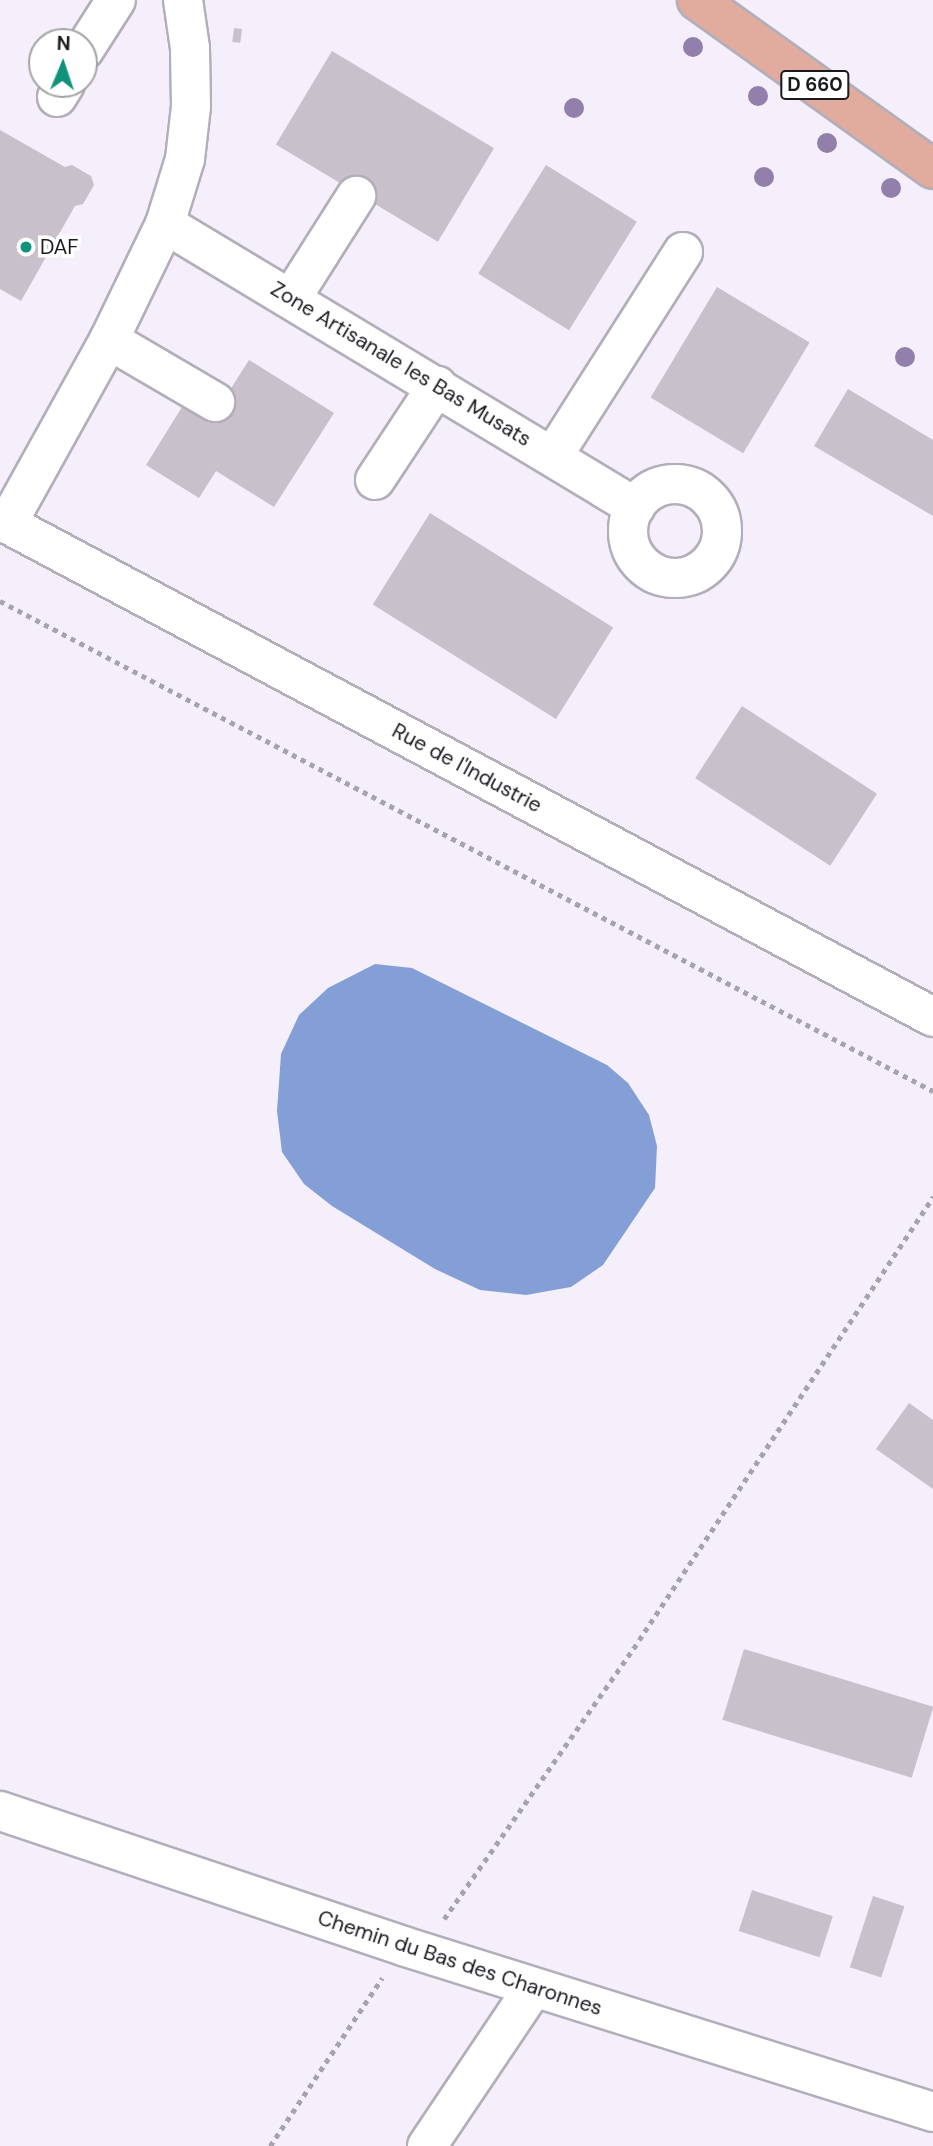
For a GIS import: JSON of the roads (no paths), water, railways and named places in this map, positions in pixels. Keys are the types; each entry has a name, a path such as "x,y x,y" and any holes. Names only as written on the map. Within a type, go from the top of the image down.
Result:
{"main road":[{"name":"D 660","path":"697,0 933,169"}],"street":[{"path":"98,28 116,0"},
{"path":"4,522 108,340 164,223 185,159 191,106 190,48 183,0"},
{"path":"292,297 356,196"},
{"name":"Zone Artisanale les Bas Musats","path":"164,223 292,297 635,507"},
{"path":"553,456 683,252"},
{"path":"108,340 215,402"},
{"path":"375,480 437,386"},
{"name":"Rue de l'Industrie","path":"4,522 933,1017"},
{"name":"Chemin du Bas des Charonnes","path":"0,1811 533,1988 929,2100"},
{"path":"427,2146 533,1988"}],"water":[{"path":"375,964 412,968 607,1065 628,1083 649,1115 657,1146 655,1188 603,1265 571,1287 526,1295 480,1290 435,1269 332,1206 304,1184 282,1152 277,1111 281,1054 299,1015 328,988"}],"place":[{"name":"DAF","path":"26,247"}]}
